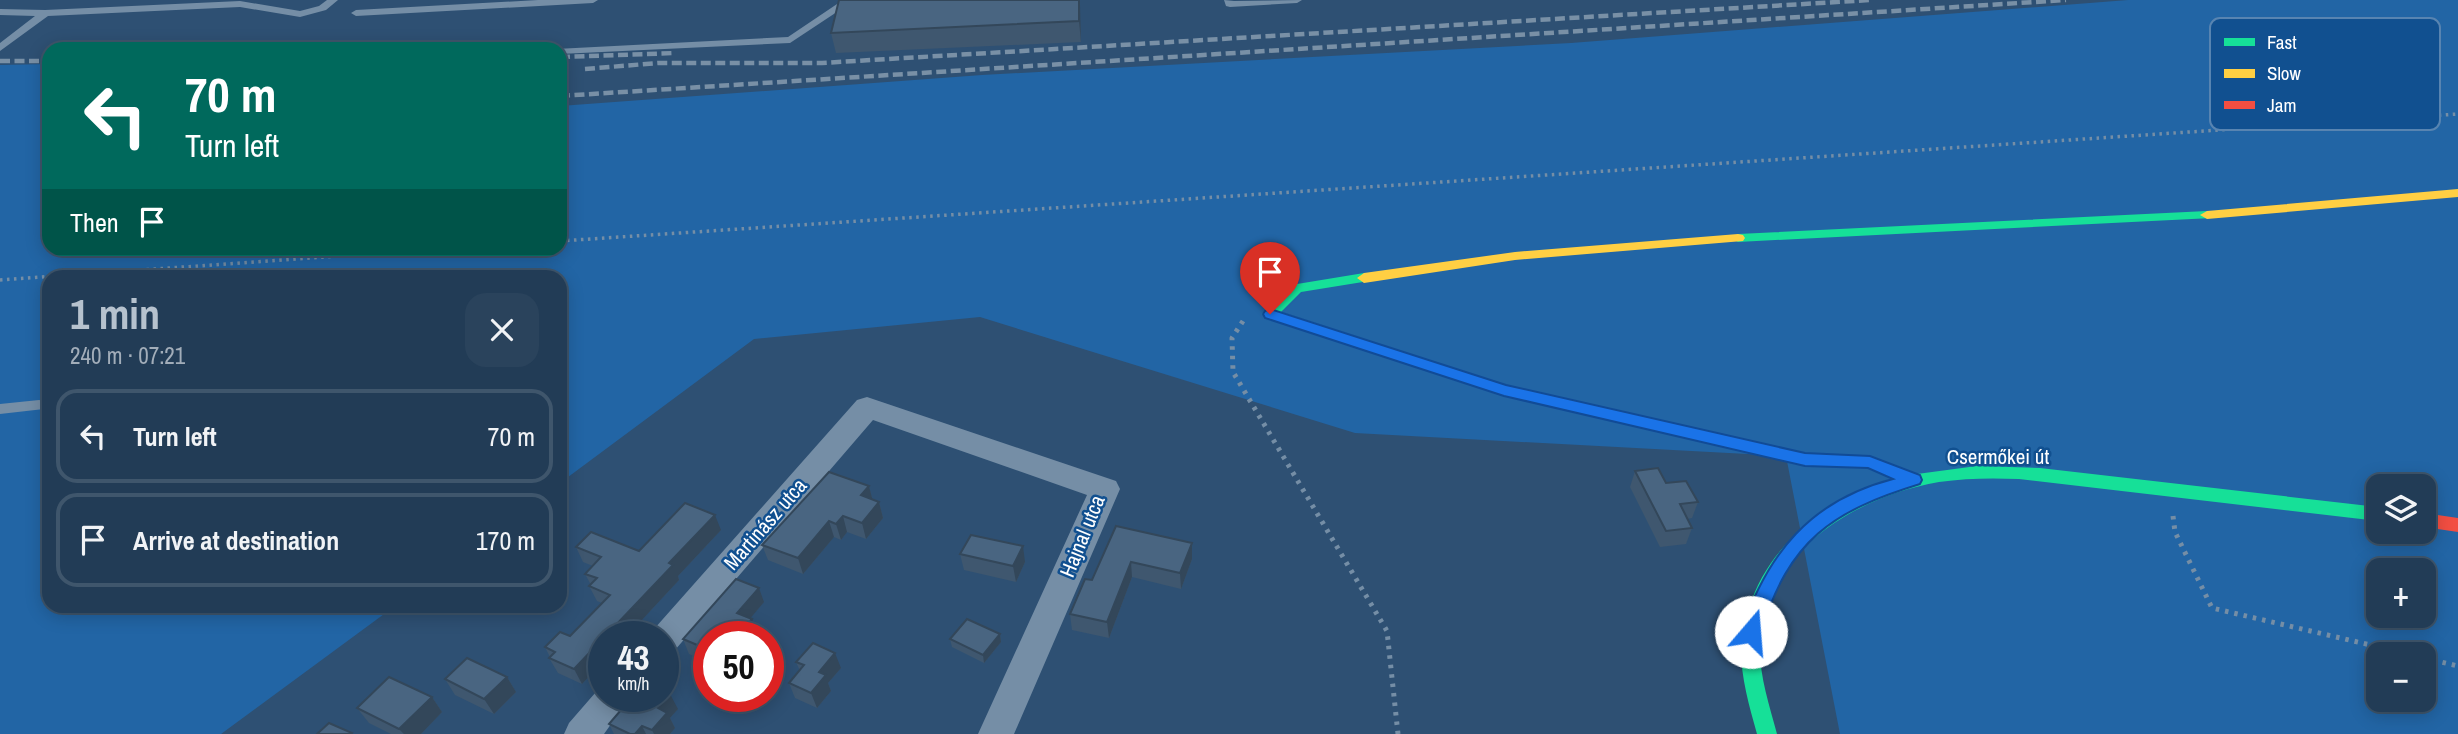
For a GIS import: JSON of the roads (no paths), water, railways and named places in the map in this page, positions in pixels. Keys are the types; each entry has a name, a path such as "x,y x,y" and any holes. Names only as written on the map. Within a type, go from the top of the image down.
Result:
{"street":[{"path":"1914,480 1870,462 1805,460 1504,390 1270,314 1296,288 1515,256 1732,238 2183,217 2458,193"},
{"name":"Martinász utca","path":"679,622 867,407"},
{"name":"Hajnal utca","path":"867,407 1105,489 996,734"},
{"name":"Csermőkei út","path":"1766,734 1759,706 1751,632 1773,575 1809,528 1830,513 1886,487 1914,480 1977,472 2003,473 2248,495 2366,512"},
{"path":"2436,522 2458,525"},
{"path":"582,734 601,712"}],"lane":[{"path":"0,12 45,13 240,4 258,5 280,14 295,14 315,11 327,6 332,0"},
{"path":"356,13 593,0"},
{"path":"1229,0 1230,4 1297,0"},
{"path":"567,51 790,40 850,1"},
{"path":"0,48 45,13"},
{"path":"0,409 39,405"}],"railway":[{"path":"585,69 658,63 822,63 1870,0"},
{"path":"567,96 2066,0"},
{"path":"567,57 675,53"},
{"path":"0,61 42,61"}]}
